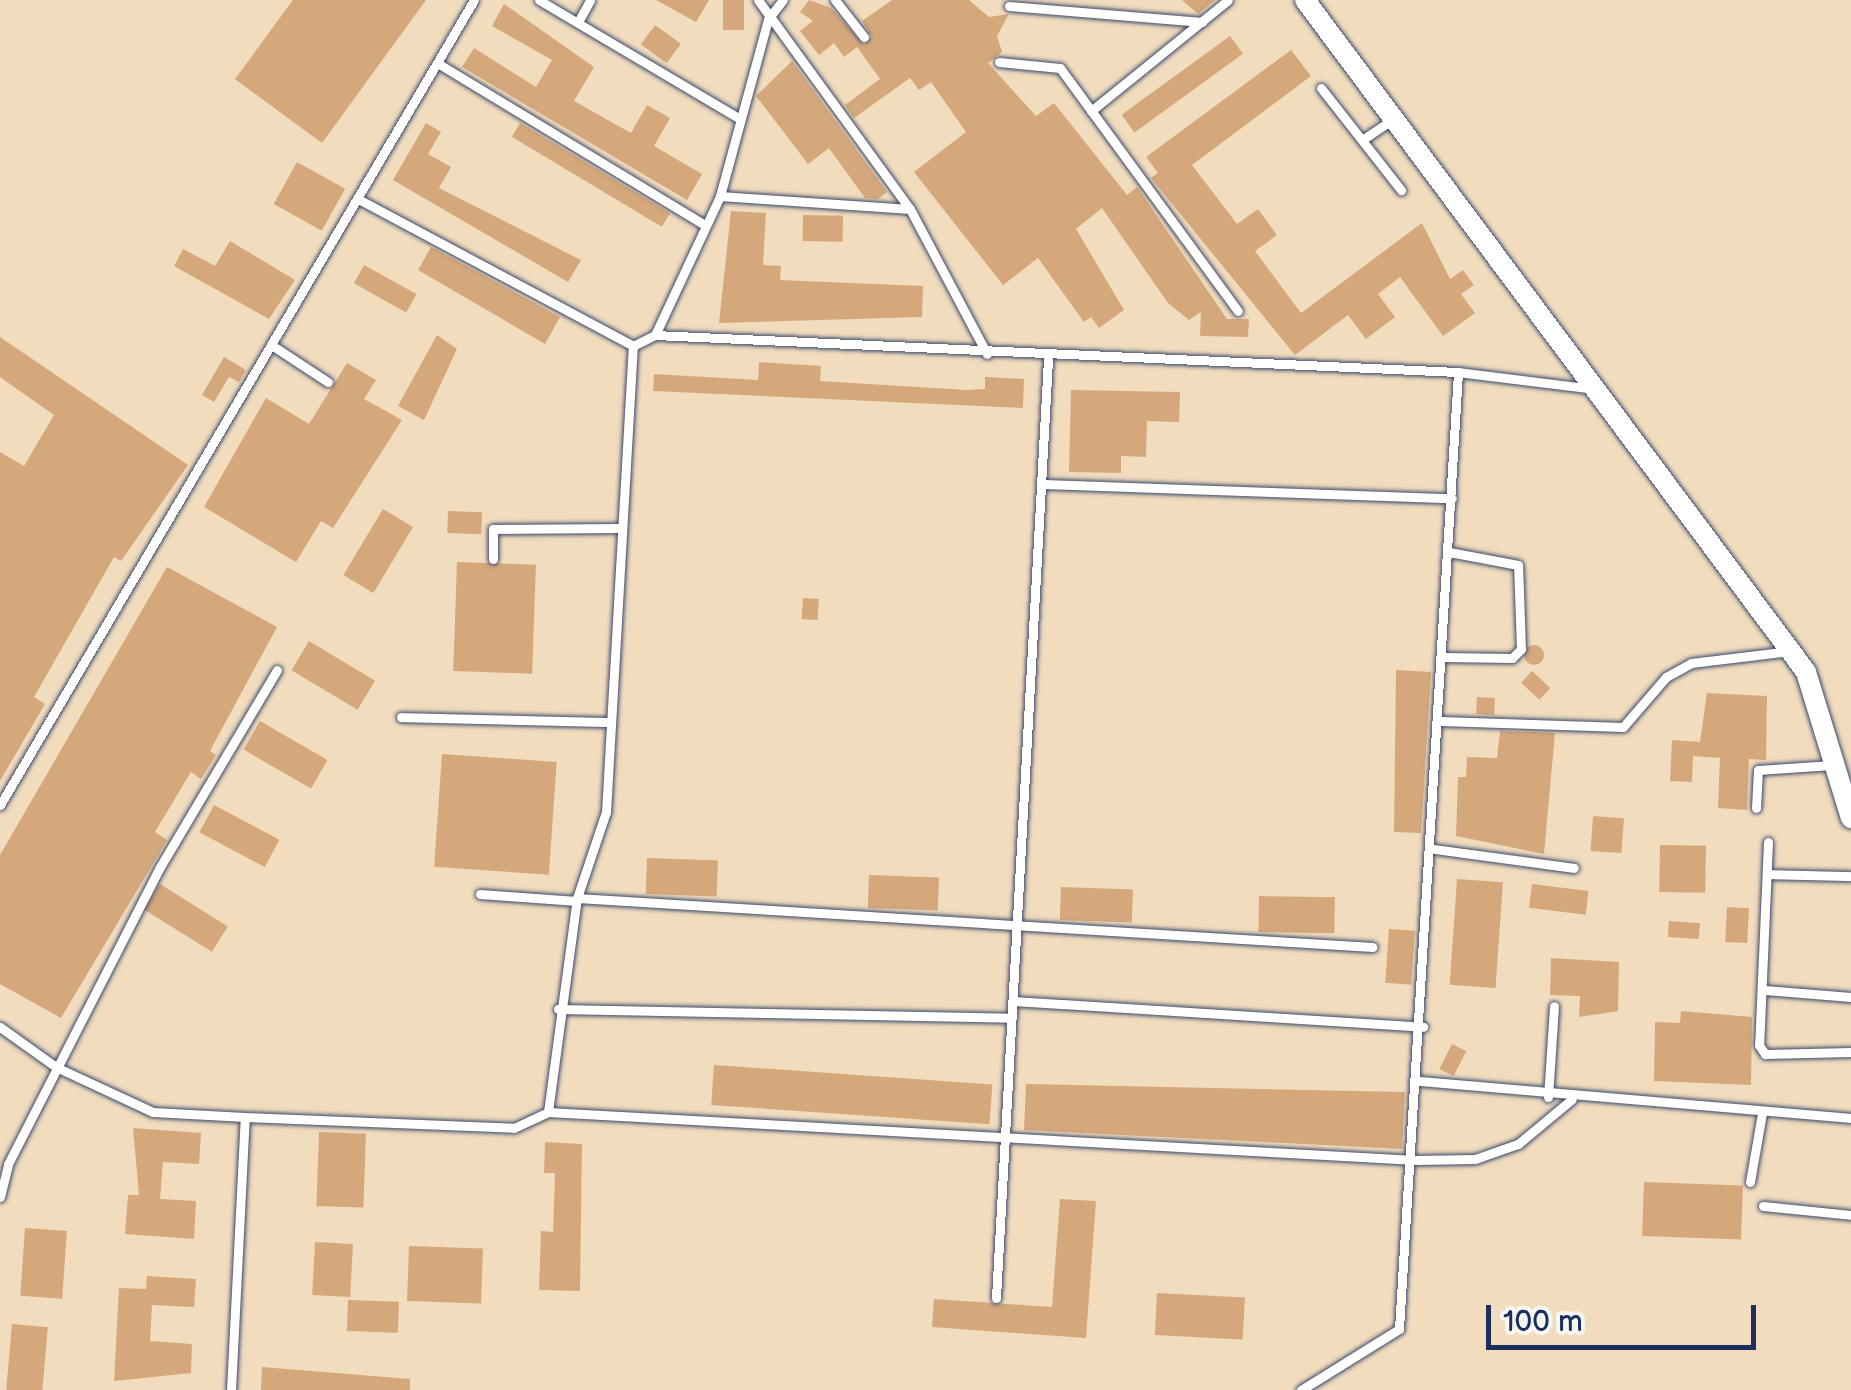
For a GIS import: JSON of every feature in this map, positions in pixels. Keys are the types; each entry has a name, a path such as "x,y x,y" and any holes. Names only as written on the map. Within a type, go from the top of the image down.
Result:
{"street":[{"path":"1304,0 1587,388 1791,651 1851,818"}],"lane":[{"path":"0,805 362,202 474,0"},
{"path":"540,0 740,119"},
{"path":"578,22 590,0"},
{"path":"758,0 768,19 910,210 987,354"},
{"path":"655,334 720,196 768,19 783,0"},
{"path":"835,0 864,38"},
{"path":"1091,111 1228,0"},
{"path":"1009,6 1202,22"},
{"path":"998,62 1060,68 1238,312"},
{"path":"440,64 705,225"},
{"path":"1321,88 1401,190"},
{"path":"1362,140 1392,120"},
{"path":"720,196 910,210"},
{"path":"362,202 633,346"},
{"path":"633,346 655,334 1048,359 1458,372 1587,388"},
{"path":"548,1112 558,1009 577,900 606,812 618,528 633,346"},
{"path":"276,348 328,382"},
{"path":"996,1298 1048,359"},
{"path":"1301,1390 1400,1329 1416,1160 1458,372"},
{"path":"1042,484 1452,498"},
{"path":"493,559 493,529 618,528"},
{"path":"1444,656 1512,658 1520,649 1518,565 1449,552"},
{"path":"1440,721 1624,727 1691,663 1791,651"},
{"path":"0,1197 56,1067 277,670"},
{"path":"402,718 610,722"},
{"path":"1756,808 1758,770 1834,764"},
{"path":"1768,842 1765,1054 1851,1052"},
{"path":"1434,849 1574,868"},
{"path":"1768,874 1851,876"},
{"path":"480,894 1017,930 1372,947"},
{"path":"1765,990 1851,996"},
{"path":"1013,1001 1423,1026"},
{"path":"1548,1096 1554,1006"},
{"path":"558,1009 1012,1018"},
{"path":"0,1027 56,1067 153,1112 245,1117 514,1128 548,1112 1416,1160 1476,1158 1518,1144 1572,1099"},
{"path":"1420,1081 1572,1099 1851,1118"},
{"path":"1750,1182 1762,1113"},
{"path":"231,1390 245,1117"},
{"path":"1762,1206 1851,1215"}],"building":[{"path":"293,0 426,0 322,143 235,79"},
{"path":"656,0 709,0 696,22"},
{"path":"723,0 744,0 744,30 723,30"},
{"path":"809,0 831,8 864,45 872,37 862,21 892,0 969,0 989,17 1009,14 997,36 1002,52 988,63 1036,116 1054,103 1127,195 1137,187 1227,319 1249,319 1248,337 1200,336 1201,312 1189,320 1168,303 1102,208 1076,229 1124,310 1099,328 1091,317 1084,322 1038,258 1003,285 914,172 966,132 931,82 919,90 910,78 854,118 845,105 880,79 857,47 844,57 834,43 819,55 800,31 813,21 800,12"},
{"path":"1182,0 1215,0 1198,14"},
{"path":"504,4 594,67 574,101 631,133 647,105 670,118 654,146 702,174 687,200 462,67 474,48 536,87 552,60 492,26"},
{"path":"655,25 681,44 667,63 641,44"},
{"path":"1230,36 1243,54 1135,133 1122,115"},
{"path":"1291,50 1311,76 1192,165 1237,224 1258,209 1277,235 1255,251 1301,313 1422,223 1450,279 1463,270 1474,285 1461,294 1475,313 1443,336 1400,277 1378,294 1395,317 1366,339 1348,315 1295,355 1151,178 1158,173 1146,157"},
{"path":"792,61 887,192 878,199 865,198 829,148 808,164 756,96"},
{"path":"426,123 441,132 428,154 451,167 439,188 581,260 568,282 393,180"},
{"path":"520,123 670,213 662,227 512,137"},
{"path":"297,162 345,189 322,231 274,204"},
{"path":"731,211 766,213 763,265 781,266 780,280 923,286 922,317 719,323"},
{"path":"803,215 843,216 843,242 803,241"},
{"path":"230,241 295,280 269,319 174,266 183,249 215,266"},
{"path":"431,247 560,317 545,344 418,270"},
{"path":"364,265 416,294 406,312 354,283"},
{"path":"437,335 457,349 424,420 398,406"},
{"path":"0,337 188,465 121,561 114,557 34,697 45,704 0,781 0,452 24,466 54,415 0,377"},
{"path":"224,357 246,370 239,382 229,377 214,402 202,395"},
{"path":"759,362 821,366 820,381 967,390 985,389 985,377 1024,379 1023,408 653,391 654,374 758,380"},
{"path":"347,363 376,380 364,399 402,420 333,528 321,521 296,562 204,507 266,398 309,424"},
{"path":"1071,390 1180,392 1179,422 1147,421 1146,457 1121,456 1121,473 1069,472"},
{"path":"383,509 413,527 373,593 343,575"},
{"path":"448,511 482,512 481,534 447,533"},
{"path":"457,562 536,565 532,674 453,671"},
{"path":"167,567 277,627 210,751 216,755 201,779 191,772 155,832 167,840 61,1018 0,984 0,855"},
{"path":"803,598 819,599 817,620 802,619"},
{"path":"309,641 375,681 357,710 291,670"},
{"path":"1534,645 1544,655 1534,665 1524,655"},
{"path":"1396,670 1431,672 1421,833 1394,832"},
{"path":"1532,671 1550,688 1539,700 1521,683"},
{"path":"1707,693 1767,696 1766,760 1749,759 1747,810 1718,808 1720,758 1693,756 1692,782 1670,781 1672,740 1700,742"},
{"path":"1477,697 1495,698 1494,715 1476,714"},
{"path":"260,721 328,760 311,789 244,750"},
{"path":"1500,731 1555,733 1544,854 1456,836 1458,777 1466,777 1467,757 1497,758"},
{"path":"442,754 557,762 549,875 434,867"},
{"path":"214,805 279,840 265,867 199,832"},
{"path":"1593,816 1624,818 1621,853 1591,851"},
{"path":"1660,845 1706,846 1705,893 1659,892"},
{"path":"647,858 718,860 717,896 646,894"},
{"path":"869,875 939,877 938,910 868,908"},
{"path":"1457,879 1503,882 1495,988 1450,985"},
{"path":"160,884 228,926 212,952 144,909"},
{"path":"1532,884 1589,891 1586,915 1529,908"},
{"path":"1061,887 1133,890 1132,922 1060,920"},
{"path":"1259,896 1335,897 1334,933 1258,932"},
{"path":"1727,907 1749,908 1747,943 1725,942"},
{"path":"1669,921 1700,923 1699,939 1668,937"},
{"path":"1389,929 1415,931 1411,985 1385,983"},
{"path":"1551,958 1619,962 1618,1011 1579,1017 1580,996 1550,995"},
{"path":"1681,1011 1752,1017 1751,1085 1654,1081 1655,1022 1680,1023"},
{"path":"1452,1044 1466,1051 1454,1076 1439,1069"},
{"path":"714,1065 992,1084 990,1124 711,1105"},
{"path":"1026,1084 1405,1092 1402,1149 1024,1130"},
{"path":"133,1128 201,1133 199,1164 163,1162 160,1199 196,1201 194,1239 125,1234 128,1195 139,1195"},
{"path":"319,1132 366,1134 363,1208 316,1206"},
{"path":"545,1142 582,1144 580,1291 539,1290 541,1231 553,1232 555,1173 544,1173"},
{"path":"1644,1182 1743,1185 1741,1239 1642,1236"},
{"path":"1060,1199 1096,1201 1086,1338 932,1327 934,1299 1052,1307"},
{"path":"25,1228 67,1231 62,1299 20,1296"},
{"path":"315,1242 353,1244 350,1297 312,1295"},
{"path":"409,1246 483,1249 481,1304 407,1301"},
{"path":"147,1276 196,1279 194,1307 152,1305 150,1341 192,1344 191,1373 114,1381 119,1288 146,1289"},
{"path":"1157,1293 1245,1298 1243,1340 1155,1335"},
{"path":"348,1300 399,1302 398,1333 347,1331"},
{"path":"12,1324 48,1327 42,1390 6,1390"},
{"path":"262,1367 410,1379 410,1390 261,1390"}]}
